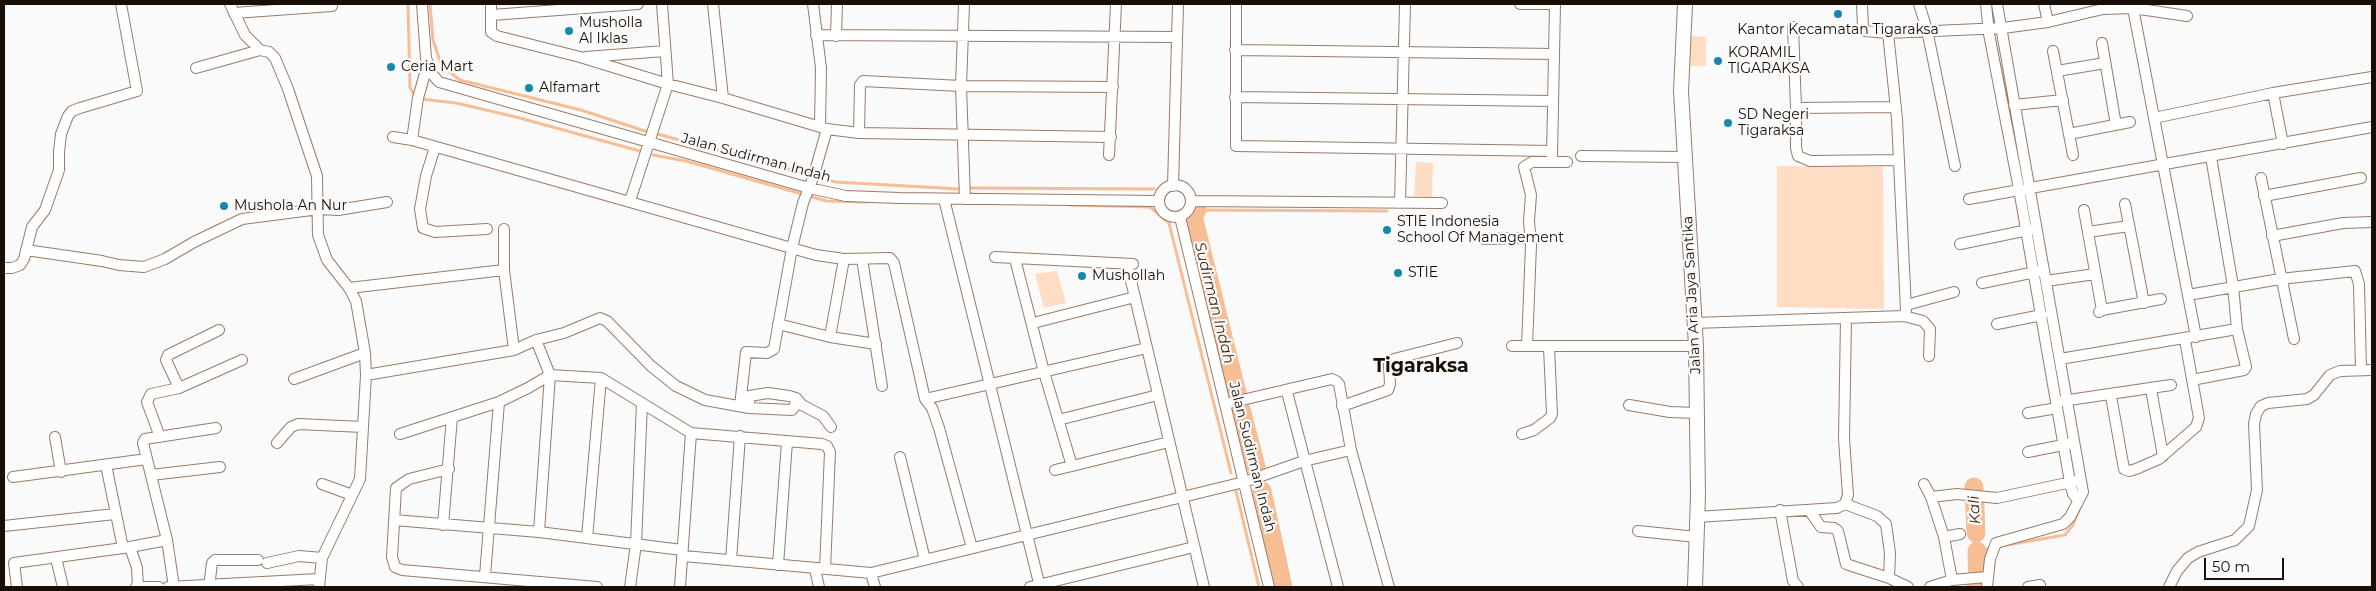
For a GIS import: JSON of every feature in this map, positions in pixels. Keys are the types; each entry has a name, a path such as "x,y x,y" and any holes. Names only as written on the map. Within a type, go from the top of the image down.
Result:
{"street":[{"path":"4,268 20,265 32,227 45,210 53,192 59,170 58,152 61,134 68,116 72,111 80,108 137,91 121,4"},
{"name":"Jalan Sudirman Indah","path":"422,4 428,63 439,82 809,188 846,196 1158,201"},
{"path":"491,4 493,35 580,57 824,128 859,133 1111,136"},
{"path":"492,15 638,4"},
{"path":"630,201 668,84 662,4"},
{"path":"713,4 724,98"},
{"path":"744,407 746,352 767,353 774,349 792,248 824,128 813,4"},
{"path":"836,36 837,4"},
{"path":"964,4 961,86 965,199"},
{"path":"1109,155 1116,4"},
{"path":"1173,186 1178,4"},
{"path":"1236,4 1236,146 1402,149 1552,156 1567,162"},
{"path":"1400,203 1405,4"},
{"path":"1520,4 1555,4 1552,156"},
{"name":"Jalan Aria Jaya Santika","path":"1685,4 1681,91 1687,157 1686,192 1696,346 1697,536 1694,587"},
{"path":"1862,4 1862,28 1865,31 1888,33 1988,27 2002,28 2048,22 2103,9 2133,8 2187,16"},
{"path":"1919,4 1927,30 1955,166"},
{"path":"1986,4 1988,27 2024,188"},
{"path":"1997,4 2014,105 2024,188 2039,271 2042,315 2070,482 2073,494 2078,500"},
{"path":"2044,4 2048,22"},
{"path":"2092,4 2103,9"},
{"path":"260,50 245,35 232,9 332,6"},
{"path":"2133,8 2196,337"},
{"path":"1794,27 1796,148 1798,156 1802,160 1899,160"},
{"path":"1888,33 1896,107 1905,310"},
{"path":"816,35 1177,38"},
{"path":"2102,43 2116,125"},
{"path":"167,587 319,583 322,558 360,479 366,376 365,353 356,301 349,288 327,260 318,235 317,176 288,89 275,58 269,52 260,50 196,68"},
{"path":"1235,50 1554,54"},
{"path":"580,57 665,51"},
{"path":"2053,51 2073,155"},
{"path":"2057,71 2105,62"},
{"path":"412,140 418,98 428,63"},
{"path":"2154,118 2273,93 2372,77"},
{"path":"859,133 860,85 863,81 961,86 1113,88"},
{"path":"2273,93 2284,144"},
{"path":"1235,97 1553,101"},
{"path":"2014,105 2063,100"},
{"path":"1796,108 1896,107"},
{"path":"2069,134 2130,122"},
{"path":"1969,199 2024,188 2163,166 2372,126"},
{"path":"393,137 412,140 816,255 862,259 887,257 894,263 926,399 932,408 939,428 972,548"},
{"path":"435,147 426,176 420,209 424,228 436,232 487,229"},
{"path":"1527,346 1531,195 1524,167 1532,162 1552,156"},
{"path":"1581,156 1687,157"},
{"path":"2192,380 2246,369 2237,329 2234,286 2210,157"},
{"path":"2261,178 2294,339"},
{"path":"2264,196 2360,178"},
{"path":"1178,185 1186,189 1191,201 1190,207 1185,214 1180,216 1167,216 1160,210 1158,201 1161,192 1169,186 1178,185"},
{"path":"944,199 1027,535 1036,586 1194,547"},
{"path":"1191,201 1442,203"},
{"path":"26,250 102,260 119,266 144,267 166,258 242,219 319,209 338,210 387,202"},
{"path":"2125,204 2144,303"},
{"path":"2084,210 2101,311 2161,299"},
{"name":"Jalan Sudirman Indah","path":"1180,216 1269,587"},
{"path":"2272,236 2343,223 2372,222"},
{"path":"2088,232 2129,226"},
{"path":"504,229 504,270 514,350"},
{"path":"1960,244 2031,229"},
{"path":"1484,239 1530,238"},
{"path":"995,257 1130,264 1135,297 1204,587"},
{"path":"830,337 844,258"},
{"path":"862,259 882,386"},
{"path":"1015,259 1033,323 1044,372 1072,466"},
{"path":"349,288 504,270"},
{"path":"1930,587 1952,580 1987,582 1990,559 1996,543 2064,524 2070,517 2083,492 2046,281 2039,271"},
{"path":"1982,283 2039,271"},
{"path":"2188,295 2280,278 2355,272 2359,284 2361,370"},
{"path":"2046,281 2096,274"},
{"path":"1694,323 1846,319 1905,310 1954,292"},
{"path":"1033,323 1135,297"},
{"path":"1905,310 1923,321 1930,329 1929,356"},
{"path":"1997,324 2042,315"},
{"path":"366,376 514,350 536,340 564,333 603,318 651,366 676,386 712,403 792,410 795,406 796,398"},
{"path":"1697,517 1780,510 1838,508 1845,504 1848,495 1844,439 1846,319"},
{"path":"778,324 830,337 876,344"},
{"path":"2060,359 2185,340 2237,329"},
{"path":"178,388 166,360 168,355 219,330"},
{"path":"536,340 550,375 539,532"},
{"path":"2111,396 2124,469 2129,471 2136,469 2164,456 2198,422 2198,410 2185,340"},
{"path":"1342,406 1388,390 1390,384 1389,365 1394,359 1457,343"},
{"path":"1512,346 1696,346"},
{"path":"1522,434 1534,430 1550,418 1552,414 1549,346"},
{"path":"926,399 1147,348"},
{"path":"294,379 365,353"},
{"path":"160,437 147,402 151,394 178,388 242,360"},
{"path":"2169,587 2177,571 2188,558 2198,552 2235,540 2249,526 2257,490 2254,424 2256,414 2261,406 2268,403 2307,400 2314,395 2330,375 2340,371 2372,370"},
{"path":"400,434 499,402 550,375 600,378 691,433 822,444 827,446 830,452 819,587"},
{"path":"587,538 600,378"},
{"path":"1225,404 1287,392 1332,379 1339,384 1351,450 1389,587"},
{"path":"2028,413 2057,405 2067,400 2111,396 2171,385"},
{"path":"2151,389 2164,456"},
{"path":"1287,392 1338,587"},
{"path":"744,407 749,396 768,394 796,398 802,405 823,416 831,427"},
{"path":"1058,420 1158,395"},
{"path":"485,576 499,402"},
{"path":"630,587 636,544 642,403"},
{"path":"1630,405 1670,412 1696,413"},
{"path":"443,524 452,417"},
{"path":"278,444 292,427 298,424 363,427"},
{"path":"174,587 167,540 143,443 145,439 216,428"},
{"path":"680,587 691,433"},
{"path":"731,560 740,436"},
{"path":"55,437 61,472"},
{"path":"778,565 787,442"},
{"path":"1055,470 1169,442"},
{"path":"2028,452 2075,443"},
{"path":"394,520 539,532 636,544 731,560 871,573 1244,482 1304,461 1351,450"},
{"path":"900,457 925,560"},
{"path":"13,477 147,459"},
{"path":"106,465 115,514 137,568 137,587 156,587"},
{"path":"151,475 220,468"},
{"path":"449,469 409,479 396,488 392,557 397,569 597,587"},
{"path":"1932,497 1957,494 1997,498 2082,480"},
{"path":"322,484 352,495"},
{"path":"1924,484 1932,497 1944,537 1952,580"},
{"path":"1845,504 1877,516 1886,524 1890,553 1889,578"},
{"path":"1780,510 1794,581 1798,587"},
{"path":"1809,510 1820,527 1838,530 1846,564 1889,578 1908,587"},
{"path":"4,526 115,514"},
{"path":"1638,531 1697,536"},
{"path":"1944,537 1960,534"},
{"path":"17,587 14,563 167,540"},
{"path":"209,586 212,563 215,560 263,561 299,556 322,558"},
{"path":"56,558 63,587"},
{"path":"871,573 875,587"},
{"path":"2028,587 2040,585"}],"shaded area":[{"path":"1690,36 1706,37 1706,66 1689,66"},
{"path":"1416,162 1433,163 1432,197 1414,196"},
{"path":"1777,166 1883,167 1884,309 1777,307"},
{"path":"1057,271 1066,303 1044,308 1035,274"}],"waterway":[{"path":"408,4 410,88 415,96"},
{"path":"430,4 433,40 440,61 447,70 460,80 581,110 648,132"},
{"path":"1991,4 1995,12 1994,20"},
{"path":"2000,66 2023,182"},
{"path":"421,99 456,103 516,117 640,151"},
{"path":"657,134 810,175"},
{"path":"653,155 686,161 802,194"},
{"path":"818,177 836,182 959,189"},
{"path":"967,188 1154,189"},
{"path":"809,196 827,201 868,202"},
{"path":"2026,198 2030,225"},
{"path":"1069,205 1150,207 1169,223 1231,473"},
{"path":"1197,210 1387,211"},
{"name":"Sudirman Indah","path":"1197,210 1193,216 1238,397"},
{"path":"2032,233 2038,266"},
{"path":"2039,276 2061,398"},
{"path":"2062,405 2068,436"},
{"name":"Sudirman Indah","path":"1241,409 1256,467"},
{"path":"2073,463 2075,476"},
{"name":"Kali","path":"1974,487 1976,533"},
{"path":"1236,491 1259,587"},
{"name":"Sudirman Indah","path":"1262,491 1283,587"},
{"path":"2001,546 2065,535 2073,525 2081,505"},
{"path":"1977,551 1992,548"},
{"name":"Kali","path":"1976,587 1978,583 1977,551"}],"place":[{"name":"Kantor Kecamatan Tigaraksa","path":"1838,14"},
{"name":"Musholla Al Iklas","path":"569,31"},
{"name":"KORAMIL TIGARAKSA","path":"1718,61"},
{"name":"Ceria Mart","path":"391,67"},
{"name":"Alfamart","path":"529,88"},
{"name":"SD Negeri Tigaraksa","path":"1728,123"},
{"name":"Mushola An Nur","path":"224,206"},
{"name":"STIE Indonesia School Of Management","path":"1387,230"},
{"name":"STIE","path":"1398,273"},
{"name":"Mushollah","path":"1082,276"}],"district":[{"name":"Tigaraksa","path":"1421,366"}]}
